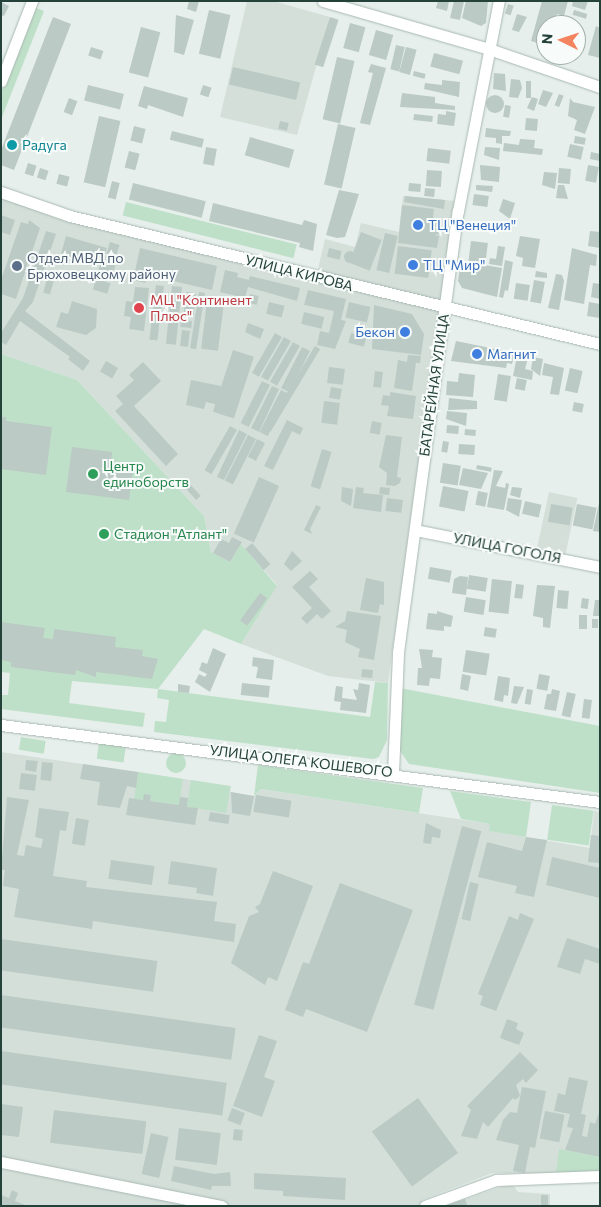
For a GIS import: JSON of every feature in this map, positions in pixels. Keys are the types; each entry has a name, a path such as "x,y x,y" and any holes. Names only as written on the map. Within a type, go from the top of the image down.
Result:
{"street":[{"path":"1,81 32,1"},
{"path":"323,1 489,49 600,87"},
{"name":"БАТАРЕЙНАЯ УЛИЦА","path":"393,772 396,669 444,309 464,170 499,1"},
{"name":"УЛИЦА КИРОВА","path":"1,192 70,216 444,309 600,344"},
{"name":"УЛИЦА ГОГОЛЯ","path":"415,530 600,567"},
{"name":"УЛИЦА ОЛЕГА КОШЕВОГО","path":"1,725 393,772 600,802"},
{"path":"1,1162 222,1206"},
{"path":"425,1206 496,1180 600,1176"}],"shaded area":[{"path":"247,1 273,1 330,17 297,135 220,117"},
{"path":"1,196 62,218 439,311 388,683 328,676 241,644 277,585 241,544 230,562 211,552 204,516 77,380 1,354"},
{"path":"403,196 455,201 440,303 317,273 325,239 355,247 361,223 399,232"},
{"path":"549,492 577,498 565,557 537,551"},
{"path":"1,752 231,786 230,792 244,795 254,796 261,789 490,824 490,831 590,848 594,811 600,812 600,1157 565,1150 556,1173 492,1173 422,1200 426,1206 1,1206"},
{"path":"512,1183 518,1192 550,1194 550,1206 447,1206"}],"green space":[{"path":"34,7 44,11 2,117 1,92"},
{"path":"126,202 297,245 293,258 123,216"},
{"name":"Стадион \"Атлант\"","path":"1,354 77,380 204,516 211,552 230,562 241,544 277,586 241,644 204,629 158,689 72,681 69,703 145,713 143,727 1,709 1,695 8,695 10,673 1,672"},
{"path":"375,682 388,683 387,740 379,757 373,759 154,732 155,721 166,722 169,700 157,698 158,689 370,717"},
{"path":"400,688 600,726 600,793 409,764 398,748"},
{"path":"21,737 46,741 44,754 19,750"},
{"path":"99,743 126,747 124,763 97,759"},
{"path":"176,753 183,756 186,763 183,770 176,773 169,770 166,763 169,756"},
{"path":"258,765 423,788 419,813 261,789 254,796"},
{"path":"138,772 183,779 179,805 150,801 151,795 145,794 143,800 134,799"},
{"path":"191,780 231,786 226,813 187,807"},
{"path":"450,791 531,802 526,837 489,831 490,824 461,819"},
{"path":"552,805 594,811 589,846 547,840"},
{"path":"559,1149 600,1157 600,1171 556,1173"}],"building":[{"path":"189,1 199,1 196,12 187,9"},
{"path":"438,1 449,1 447,11 436,8"},
{"path":"454,1 464,1 460,20 450,18"},
{"path":"466,1 488,1 486,23 481,26 462,18"},
{"path":"542,1 568,1 564,15 538,15"},
{"path":"573,1 588,1 585,10 572,6"},
{"path":"1,2 9,6 4,16 1,15"},
{"path":"508,4 514,6 511,15 505,14"},
{"path":"209,10 230,15 220,59 199,54"},
{"path":"574,10 587,14 586,19 586,15 573,15"},
{"path":"517,14 527,17 519,32 512,30"},
{"path":"176,15 194,20 184,55 174,52"},
{"path":"53,17 71,24 14,170 1,165 1,150"},
{"path":"330,17 339,20 323,67 315,65"},
{"path":"350,23 365,27 359,52 343,48"},
{"path":"536,23 536,43 531,41"},
{"path":"596,26 600,28 600,58 588,55"},
{"path":"141,27 160,32 148,78 129,72"},
{"path":"376,30 393,35 386,60 369,55"},
{"path":"396,45 405,47 399,71 390,69"},
{"path":"91,47 103,51 101,60 88,56"},
{"path":"406,47 417,50 410,75 399,72"},
{"path":"434,53 463,61 459,74 430,67"},
{"path":"337,57 355,61 340,123 323,119"},
{"path":"371,64 386,68 370,125 360,123 373,73 368,72"},
{"path":"233,67 300,83 296,100 229,85"},
{"path":"414,71 426,74 424,79 413,76"},
{"path":"494,73 505,74 506,91 493,89"},
{"path":"511,79 520,80 522,88 518,98 509,97"},
{"path":"442,80 460,82 459,97 424,89 425,83 442,85"},
{"path":"526,81 531,81 531,98 526,98"},
{"path":"88,85 124,94 120,109 84,101"},
{"path":"203,85 212,88 208,97 200,95"},
{"path":"144,86 188,98 183,117 148,105 147,109 138,106"},
{"path":"543,90 553,93 546,107 538,104"},
{"path":"402,93 435,97 435,103 455,106 455,110 400,107"},
{"path":"559,94 564,96 559,107 555,105"},
{"path":"495,95 501,98 504,104 501,110 495,113 489,110 486,104 489,98"},
{"path":"532,97 538,99 534,111 527,108"},
{"path":"69,98 77,101 72,115 64,112"},
{"path":"570,98 573,102 595,107 585,134 574,130 577,120 568,116"},
{"path":"505,105 511,106 509,118 503,117"},
{"path":"446,111 456,113 454,126 437,124 438,114 446,115"},
{"path":"414,114 433,116 432,122 413,120"},
{"path":"99,116 120,121 105,187 84,182"},
{"path":"526,118 538,119 537,131 525,130"},
{"path":"280,121 289,123 287,131 278,129"},
{"path":"338,124 356,128 342,188 324,184"},
{"path":"134,126 146,129 142,143 130,141"},
{"path":"486,128 511,131 510,136 502,136 502,144 496,143 496,138 485,137"},
{"path":"172,131 204,139 202,148 170,140"},
{"path":"575,136 586,138 585,145 574,143"},
{"path":"250,137 294,150 289,168 245,155"},
{"path":"520,139 535,140 534,148 543,149 542,155 503,151 504,143 519,145"},
{"path":"570,144 584,147 581,160 567,157"},
{"path":"206,147 217,149 214,166 203,164"},
{"path":"485,147 500,148 499,160 484,155"},
{"path":"428,148 451,151 449,164 426,161"},
{"path":"129,151 140,154 135,170 125,167"},
{"path":"591,152 600,154 600,161 590,159"},
{"path":"28,163 37,166 33,176 25,173"},
{"path":"480,165 500,167 499,182 481,180"},
{"path":"588,165 599,167 596,183 585,181"},
{"path":"40,168 49,171 45,180 37,178"},
{"path":"559,168 571,169 570,184 558,183"},
{"path":"427,170 442,171 441,187 426,186"},
{"path":"544,172 557,173 555,189 542,185"},
{"path":"59,174 70,177 67,187 56,184"},
{"path":"112,181 120,183 116,199 108,197"},
{"path":"133,183 206,201 202,218 129,199"},
{"path":"409,183 421,184 420,192 408,191"},
{"path":"476,185 493,186 492,192 476,190"},
{"path":"558,185 564,185 568,199 556,198"},
{"path":"425,188 435,189 434,197 424,196"},
{"path":"339,190 359,194 345,237 337,238 326,235"},
{"path":"474,194 489,196 487,207 472,205"},
{"path":"405,196 445,200 444,209 404,202"},
{"path":"503,199 515,203 510,219 499,211"},
{"path":"213,203 302,225 304,220 317,224 313,251 299,247 300,243 209,221"},
{"name":"ТЦ \"Венеция\"","path":"402,205 434,209 433,218 441,219 439,234 434,235 439,236 437,248 398,243"},
{"path":"1,215 15,220 10,235 1,232"},
{"path":"29,220 40,228 16,299 1,294 1,280 21,222 28,224"},
{"path":"46,231 56,234 33,302 25,311 90,361 83,371 68,359 70,357 20,321 6,345 1,342 1,333 23,298"},
{"path":"590,231 600,232 600,248 588,246"},
{"path":"361,232 382,240 370,271 349,263"},
{"path":"385,233 398,236 389,273 376,270"},
{"path":"66,236 107,248 104,257 85,251 82,260 61,254"},
{"path":"520,236 540,239 535,268 522,266 523,258 516,256"},
{"path":"471,241 488,243 485,263 469,261"},
{"path":"110,242 120,245 114,263 104,260"},
{"name":"ТЦ \"Мир\"","path":"398,246 432,250 428,278 395,274"},
{"path":"498,246 505,247 502,266 489,264 490,258 496,259"},
{"path":"140,248 217,266 212,290 147,275 145,283 133,280"},
{"path":"329,248 342,251 340,260 327,257"},
{"path":"572,248 597,255 596,266 590,265 584,304 564,300"},
{"path":"350,251 356,257 350,263 344,257"},
{"path":"505,260 513,262 508,291 505,290 503,298 499,297"},
{"path":"101,261 115,265 112,279 97,274"},
{"path":"461,261 502,268 497,297 462,288 458,281"},
{"path":"225,270 238,273 237,277 249,280 250,276 300,288 297,301 248,287 245,298 220,292"},
{"path":"536,271 547,273 547,278 535,277"},
{"path":"556,274 562,275 564,281 559,310 548,308"},
{"path":"47,279 54,281 50,294 43,292"},
{"path":"96,279 110,283 107,294 93,290"},
{"path":"534,280 545,282 541,304 530,302"},
{"path":"516,283 530,285 528,301 514,299"},
{"path":"593,283 600,284 600,299 591,297"},
{"path":"156,285 164,286 157,341 149,340"},
{"path":"172,286 182,287 176,345 166,344"},
{"path":"135,287 149,288 144,331 129,329 131,317 124,316 126,301 133,302"},
{"path":"308,290 346,299 341,320 346,321 335,349 317,345 320,331 329,333 334,311 304,305"},
{"path":"186,292 196,293 194,316 184,315"},
{"path":"199,292 205,293 196,349 190,348"},
{"path":"250,294 259,296 257,305 248,303"},
{"path":"72,301 97,309 96,328 86,335 56,327 61,312 68,314"},
{"path":"207,301 224,303 218,351 201,349"},
{"path":"269,302 285,306 282,318 266,314"},
{"path":"349,302 370,307 367,323 345,318"},
{"path":"589,302 600,304 600,318 587,316"},
{"path":"374,305 412,314 424,334 421,355 372,349"},
{"path":"304,312 324,317 321,329 301,324"},
{"path":"181,320 192,321 191,328 180,327"},
{"path":"248,323 264,329 260,339 245,332"},
{"path":"182,330 190,331 188,347 180,346"},
{"path":"275,333 282,337 259,377 252,373"},
{"path":"351,333 366,337 364,347 348,343"},
{"path":"284,337 291,341 268,381 261,377"},
{"path":"456,341 515,353 512,364 507,363 506,368 451,361"},
{"path":"293,342 300,346 277,386 270,382"},
{"path":"315,346 320,349 271,431 266,428"},
{"path":"302,347 310,351 289,392 281,388"},
{"path":"233,350 254,357 234,419 213,412"},
{"path":"408,355 421,356 420,363 416,363 412,391 394,388 398,360 407,362"},
{"path":"517,356 528,358 525,369 533,371 532,380 513,376"},
{"path":"533,357 543,359 540,376 531,369"},
{"path":"106,361 118,368 112,378 100,371"},
{"path":"143,362 161,381 134,406 178,454 166,466 115,411 123,404 116,396 134,380 129,375"},
{"path":"544,363 564,368 559,395 550,394 553,377 542,375"},
{"path":"329,367 345,369 343,385 327,383"},
{"path":"570,368 583,371 577,393 565,390"},
{"path":"375,371 383,372 381,388 373,387"},
{"path":"459,373 475,375 473,397 446,395 447,381 458,382"},
{"path":"498,374 511,376 507,402 494,400"},
{"path":"517,378 527,380 525,391 515,389"},
{"path":"191,380 221,386 218,405 206,402 204,409 186,405"},
{"path":"262,381 270,385 249,427 241,423"},
{"path":"272,386 279,389 259,432 251,428"},
{"path":"331,387 342,389 340,400 329,398"},
{"path":"281,390 289,394 268,436 260,432"},
{"path":"390,392 416,396 413,419 387,416 389,406 381,405 383,395 390,396"},
{"path":"449,398 477,401 477,409 448,410"},
{"path":"324,401 340,403 337,425 321,423"},
{"path":"574,402 584,404 582,413 572,411"},
{"path":"447,411 467,413 466,426 446,419"},
{"path":"1,417 6,417 6,421 52,427 46,475 1,469"},
{"path":"287,420 303,428 300,435 292,431 273,470 264,466"},
{"path":"372,421 382,423 380,435 370,433"},
{"path":"447,425 459,426 458,434 446,433"},
{"path":"230,426 237,430 211,474 204,470"},
{"path":"465,429 476,430 475,436 464,435"},
{"path":"239,430 247,434 224,480 217,477"},
{"path":"248,435 256,439 233,485 225,480"},
{"path":"386,435 402,437 397,477 401,478 400,483 395,486 386,485 387,473 379,467"},
{"path":"257,439 265,443 256,461 248,457"},
{"path":"443,441 449,442 447,453 441,452"},
{"path":"459,444 475,445 474,455 458,454"},
{"path":"72,447 112,452 111,463 117,464 117,470 133,472 129,500 66,492"},
{"path":"322,449 332,452 320,489 311,486"},
{"path":"443,463 461,466 458,486 440,483"},
{"path":"477,465 492,468 491,472 476,469"},
{"path":"463,468 488,473 481,489 459,485"},
{"path":"494,470 503,471 496,486 505,488 506,483 509,484 504,510 487,507"},
{"path":"259,477 279,486 254,543 234,534"},
{"path":"185,479 201,496 196,500 181,483"},
{"path":"443,486 469,491 465,512 439,507"},
{"path":"342,487 353,489 351,506 341,501"},
{"path":"356,487 364,488 363,493 383,495 381,512 353,508"},
{"path":"380,487 390,488 389,495 379,494"},
{"path":"512,487 522,488 520,498 510,495"},
{"path":"478,491 488,493 485,507 475,505"},
{"path":"387,498 403,500 401,513 385,511"},
{"path":"508,498 522,500 519,517 506,510"},
{"path":"525,501 542,505 539,517 522,514"},
{"path":"600,503 600,532 593,531"},
{"path":"551,504 573,508 570,526 548,522"},
{"path":"577,504 597,508 592,529 573,526"},
{"path":"316,505 321,507 310,529 312,534 304,530"},
{"path":"232,537 242,542 230,562 213,553 221,539 229,543"},
{"path":"252,543 270,564 264,570 245,549"},
{"path":"292,551 302,561 291,571 284,564"},
{"path":"430,567 452,571 450,583 428,579"},
{"path":"310,571 318,579 309,587 331,611 322,619 317,614 307,624 301,618 312,608 292,587"},
{"path":"469,575 488,578 486,592 467,589"},
{"path":"460,576 468,577 466,595 452,593 454,579"},
{"path":"366,578 384,582 384,605 380,604 378,613 360,610"},
{"path":"492,579 512,581 508,614 489,612"},
{"path":"516,584 524,585 522,599 514,598"},
{"path":"537,585 555,586 550,628 543,627 543,618 533,616"},
{"path":"558,590 569,591 567,609 556,608"},
{"path":"260,593 267,598 247,626 240,621"},
{"path":"466,597 486,600 483,615 464,612"},
{"path":"582,598 589,599 588,609 581,608"},
{"path":"595,600 600,600 600,616 593,616"},
{"path":"347,611 381,616 374,660 358,657 360,649 345,642 347,630 335,627 345,621"},
{"path":"437,611 453,616 451,627 444,626 444,631 426,629 428,613 437,614"},
{"path":"579,615 587,615 587,629 579,629"},
{"path":"592,619 598,619 598,628 592,628"},
{"path":"1,622 45,628 43,638 53,639 54,629 116,637 115,647 143,650 142,656 158,659 152,679 96,672 96,677 76,670 75,675 11,667 11,662 1,660"},
{"path":"485,627 497,629 495,638 484,636"},
{"path":"213,648 226,654 210,692 195,682 199,674 205,677 207,674 199,670 202,662 207,664"},
{"path":"419,649 433,650 432,657 442,658 440,679 430,678 429,686 417,685 418,668 422,668"},
{"path":"466,650 490,654 486,675 463,672"},
{"path":"253,657 274,660 272,680 256,678 258,667 252,666"},
{"path":"362,669 373,670 372,678 361,677"},
{"path":"462,674 471,676 468,691 460,689"},
{"path":"539,674 550,676 547,691 536,689"},
{"path":"498,676 510,678 508,696 504,695 503,702 494,700"},
{"path":"242,683 270,686 269,698 241,695"},
{"path":"359,683 370,685 366,713 340,710 341,702 334,701 336,686 343,687 342,698 357,700 353,689 358,690"},
{"path":"178,684 190,686 189,693 178,692"},
{"path":"514,686 524,687 517,704 511,703"},
{"path":"527,689 533,690 531,705 525,704"},
{"path":"552,689 560,691 556,711 544,709 547,694 551,694"},
{"path":"567,692 576,694 570,717 562,715"},
{"path":"584,699 592,700 590,719 582,718"},
{"path":"26,760 38,761 36,772 25,770"},
{"path":"42,762 53,763 51,781 40,780"},
{"path":"83,764 138,772 136,788 127,786 120,808 97,805 100,782 80,779"},
{"path":"21,773 37,775 35,791 19,789"},
{"path":"231,792 254,796 250,816 232,813"},
{"path":"144,794 151,795 150,801 179,805 180,797 188,798 187,807 198,808 195,825 126,815 129,798 143,800"},
{"path":"256,795 292,801 289,817 253,812"},
{"path":"7,797 29,800 17,855 24,856 26,845 41,848 43,839 35,837 39,808 69,812 66,831 60,830 53,876 87,881 86,887 217,902 214,921 236,924 234,942 93,921 92,929 14,917 19,889 3,886 5,870 1,870"},
{"path":"210,812 230,815 228,824 209,821"},
{"path":"76,818 89,820 85,846 72,844"},
{"path":"426,823 441,830 440,838 432,837 431,844 423,843"},
{"path":"462,826 481,831 433,1010 414,1005"},
{"path":"591,835 600,836 600,863 588,862"},
{"path":"526,837 547,840 534,897 515,893 517,886 478,877 487,842 522,851"},
{"path":"552,857 600,868 600,898 546,885"},
{"path":"111,860 155,866 152,885 108,879"},
{"path":"171,861 217,868 213,896 196,893 197,888 168,884"},
{"path":"273,871 313,886 277,981 268,977 265,985 231,963 249,916 259,912 255,907 260,904"},
{"path":"470,882 479,884 470,921 461,919"},
{"path":"340,883 413,910 367,1032 306,1009 303,1017 285,1010 303,962 309,964"},
{"path":"520,913 534,919 496,1011 480,1005 483,996 478,994 509,916 518,920"},
{"path":"567,938 600,949 600,964 585,959 580,974 557,967"},
{"path":"1,939 157,961 153,992 1,970"},
{"path":"1,995 236,1028 231,1060 1,1027"},
{"path":"507,1019 518,1023 516,1029 524,1033 519,1045 500,1038"},
{"path":"259,1035 277,1041 264,1077 275,1081 262,1117 233,1106"},
{"path":"1,1051 227,1083 222,1115 1,1084"},
{"path":"520,1052 538,1070 526,1083 523,1079 516,1085 520,1096 515,1100 513,1098 488,1127 483,1122 477,1139 461,1136 471,1110 467,1106"},
{"path":"569,1077 588,1081 581,1114 586,1115 582,1136 587,1137 590,1122 595,1124 600,1110 600,1157 565,1150 573,1128 567,1127 570,1114 554,1111 558,1093 565,1095"},
{"path":"522,1087 546,1091 535,1148 530,1147 525,1173 513,1171 519,1145 496,1140 503,1120 510,1112 517,1113"},
{"path":"418,1098 458,1153 412,1187 372,1132"},
{"path":"1,1104 23,1107 19,1137 1,1135"},
{"path":"232,1108 245,1113 240,1125 227,1120"},
{"path":"54,1110 146,1121 142,1154 50,1143"},
{"path":"545,1111 565,1115 559,1142 540,1138"},
{"path":"179,1128 221,1133 217,1165 175,1160"},
{"path":"234,1129 243,1130 242,1141 233,1140"},
{"path":"151,1133 169,1137 159,1178 142,1174"},
{"path":"174,1166 214,1174 230,1172 231,1186 212,1186 211,1190 171,1181"},
{"path":"254,1173 346,1178 345,1200 283,1196 283,1191 254,1189"},
{"path":"12,1190 18,1193 15,1201 28,1206 1,1206 1,1195 9,1198"},
{"path":"541,1195 548,1195 548,1206 541,1206"},
{"path":"465,1199 467,1205 448,1206 448,1205"}],"place":[{"name":"Радуга","path":"12,145"},
{"name":"ТЦ \"Венеция\"","path":"418,225"},
{"name":"ТЦ \"Мир\"","path":"413,265"},
{"name":"Отдел МВД по Брюховецкому району","path":"17,266"},
{"name":"МЦ \"Континент Плюс\"","path":"139,308"},
{"name":"Бекон","path":"405,332"},
{"name":"Магнит","path":"477,354"},
{"name":"Центр единоборств","path":"93,474"},
{"name":"Стадион \"Атлант\"","path":"104,534"}]}
